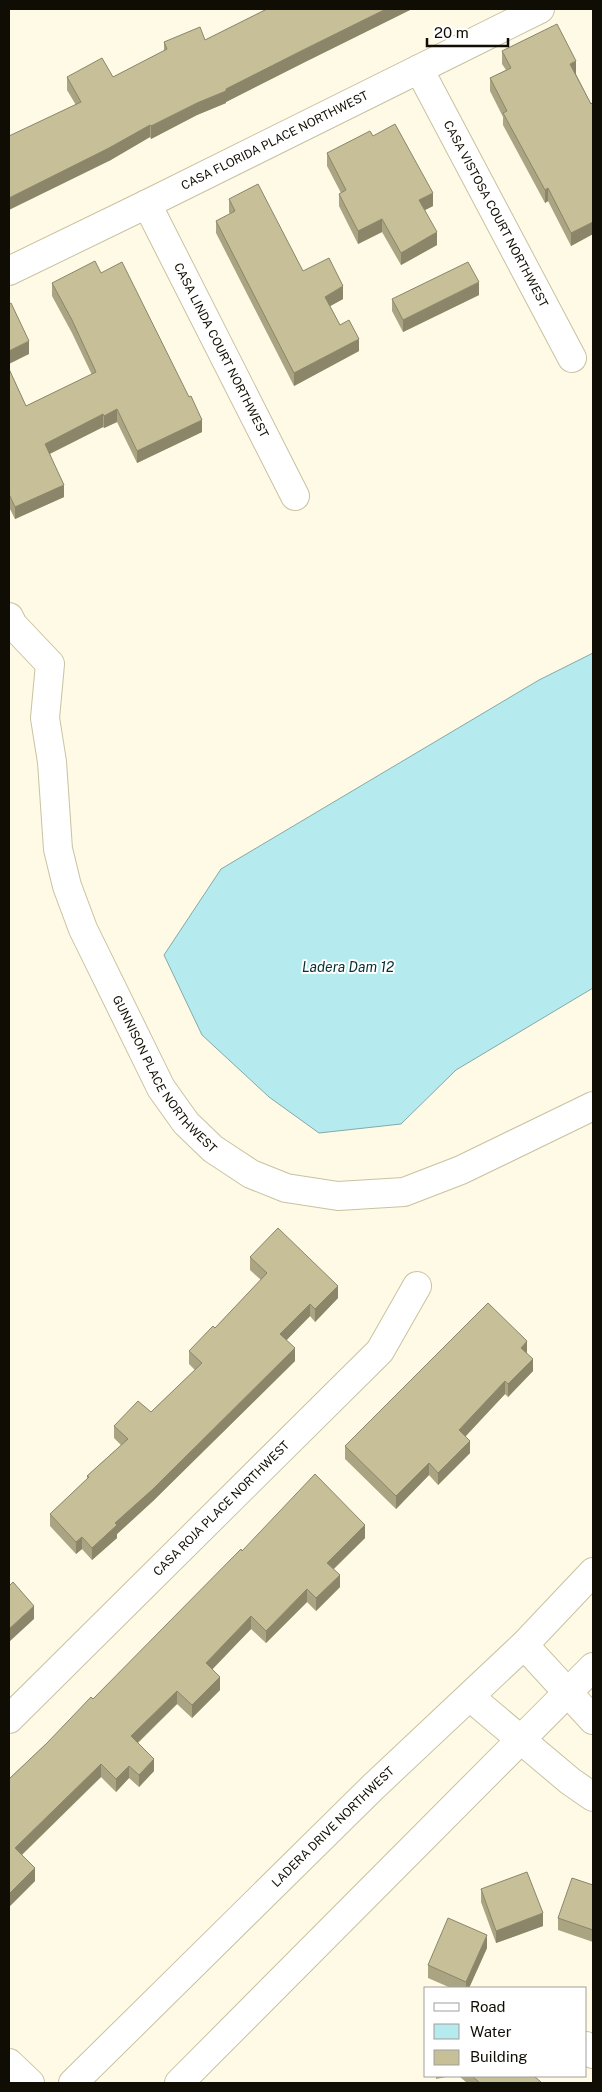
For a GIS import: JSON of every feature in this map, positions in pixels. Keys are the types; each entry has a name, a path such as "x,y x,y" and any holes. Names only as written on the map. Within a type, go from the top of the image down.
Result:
{"street":[{"name":"CASA FLORIDA PLACE NORTHWEST","path":"9,271 540,9"},
{"name":"CASA VISTOSA COURT NORTHWEST","path":"419,69 572,358"},
{"name":"CASA LINDA COURT NORTHWEST","path":"147,204 295,496"},
{"name":"GUNNISON PLACE NORTHWEST","path":"9,617 13,625 50,664 45,718 52,762 58,849 67,886 83,929 161,1088 186,1122 213,1149 251,1174 286,1188 338,1196 404,1192 461,1170 593,1106"},
{"name":"CASA ROJA PLACE NORTHWEST","path":"9,1719 380,1351 417,1286"},
{"name":"LADERA DRIVE NORTHWEST","path":"73,2083 372,1788 524,1645 593,1572"},
{"path":"524,1645 593,1720"},
{"path":"179,2083 593,1667"},
{"path":"470,1697 570,1781 593,1797"},
{"path":"9,2063 30,2083"}],"water":[{"name":"Ladera Dam 12","path":"593,653 593,988 456,1070 401,1124 319,1133 269,1097 202,1035 164,955 221,869 539,680"}],"building":[{"path":"267,9 386,9 226,89 226,91 150,125 109,148 9,198 9,136 81,102 67,77 102,58 113,77 167,49 164,42 200,27 205,40"},
{"path":"557,24 576,61 570,64 591,104 593,102 593,222 571,233 548,188 545,190 503,113 507,111 490,78 511,68 502,51"},
{"path":"395,124 433,193 419,200 437,232 401,253 382,219 358,231 339,194 346,190 327,153 370,131 373,136"},
{"path":"258,184 303,271 329,258 343,286 325,297 340,325 349,320 359,339 294,373 216,221 235,211 229,199"},
{"path":"95,261 101,273 122,262 202,420 137,451 117,409 104,416 103,414 45,444 64,485 15,507 9,494 9,369 26,406 96,372 72,320 52,283"},
{"path":"468,262 479,282 403,320 392,299"},
{"path":"11,303 29,341 9,351 9,304"},
{"path":"278,1228 338,1286 315,1309 310,1304 280,1334 295,1348 153,1489 115,1523 117,1525 92,1548 82,1537 76,1542 50,1514 89,1477 87,1476 128,1439 114,1426 138,1401 151,1412 202,1363 189,1351 213,1326 215,1328 267,1273 250,1257"},
{"path":"488,1303 527,1341 521,1348 533,1359 508,1384 505,1381 459,1430 470,1441 438,1473 429,1463 396,1496 345,1446"},
{"path":"315,1474 365,1525 327,1563 340,1575 316,1598 307,1589 266,1631 251,1616 206,1663 220,1677 192,1705 177,1691 131,1736 154,1759 139,1775 129,1766 116,1779 101,1764 15,1848 35,1868 9,1894 9,1779 91,1697 93,1699 241,1549 242,1551"},
{"path":"13,1582 34,1606 9,1629 9,1586"},
{"path":"527,1872 543,1913 496,1931 481,1889"},
{"path":"572,1878 593,1885 593,1930 558,1918"},
{"path":"448,1918 487,1935 466,1982 428,1965"},
{"path":"473,2077 535,2077 542,2083 480,2083"}]}
